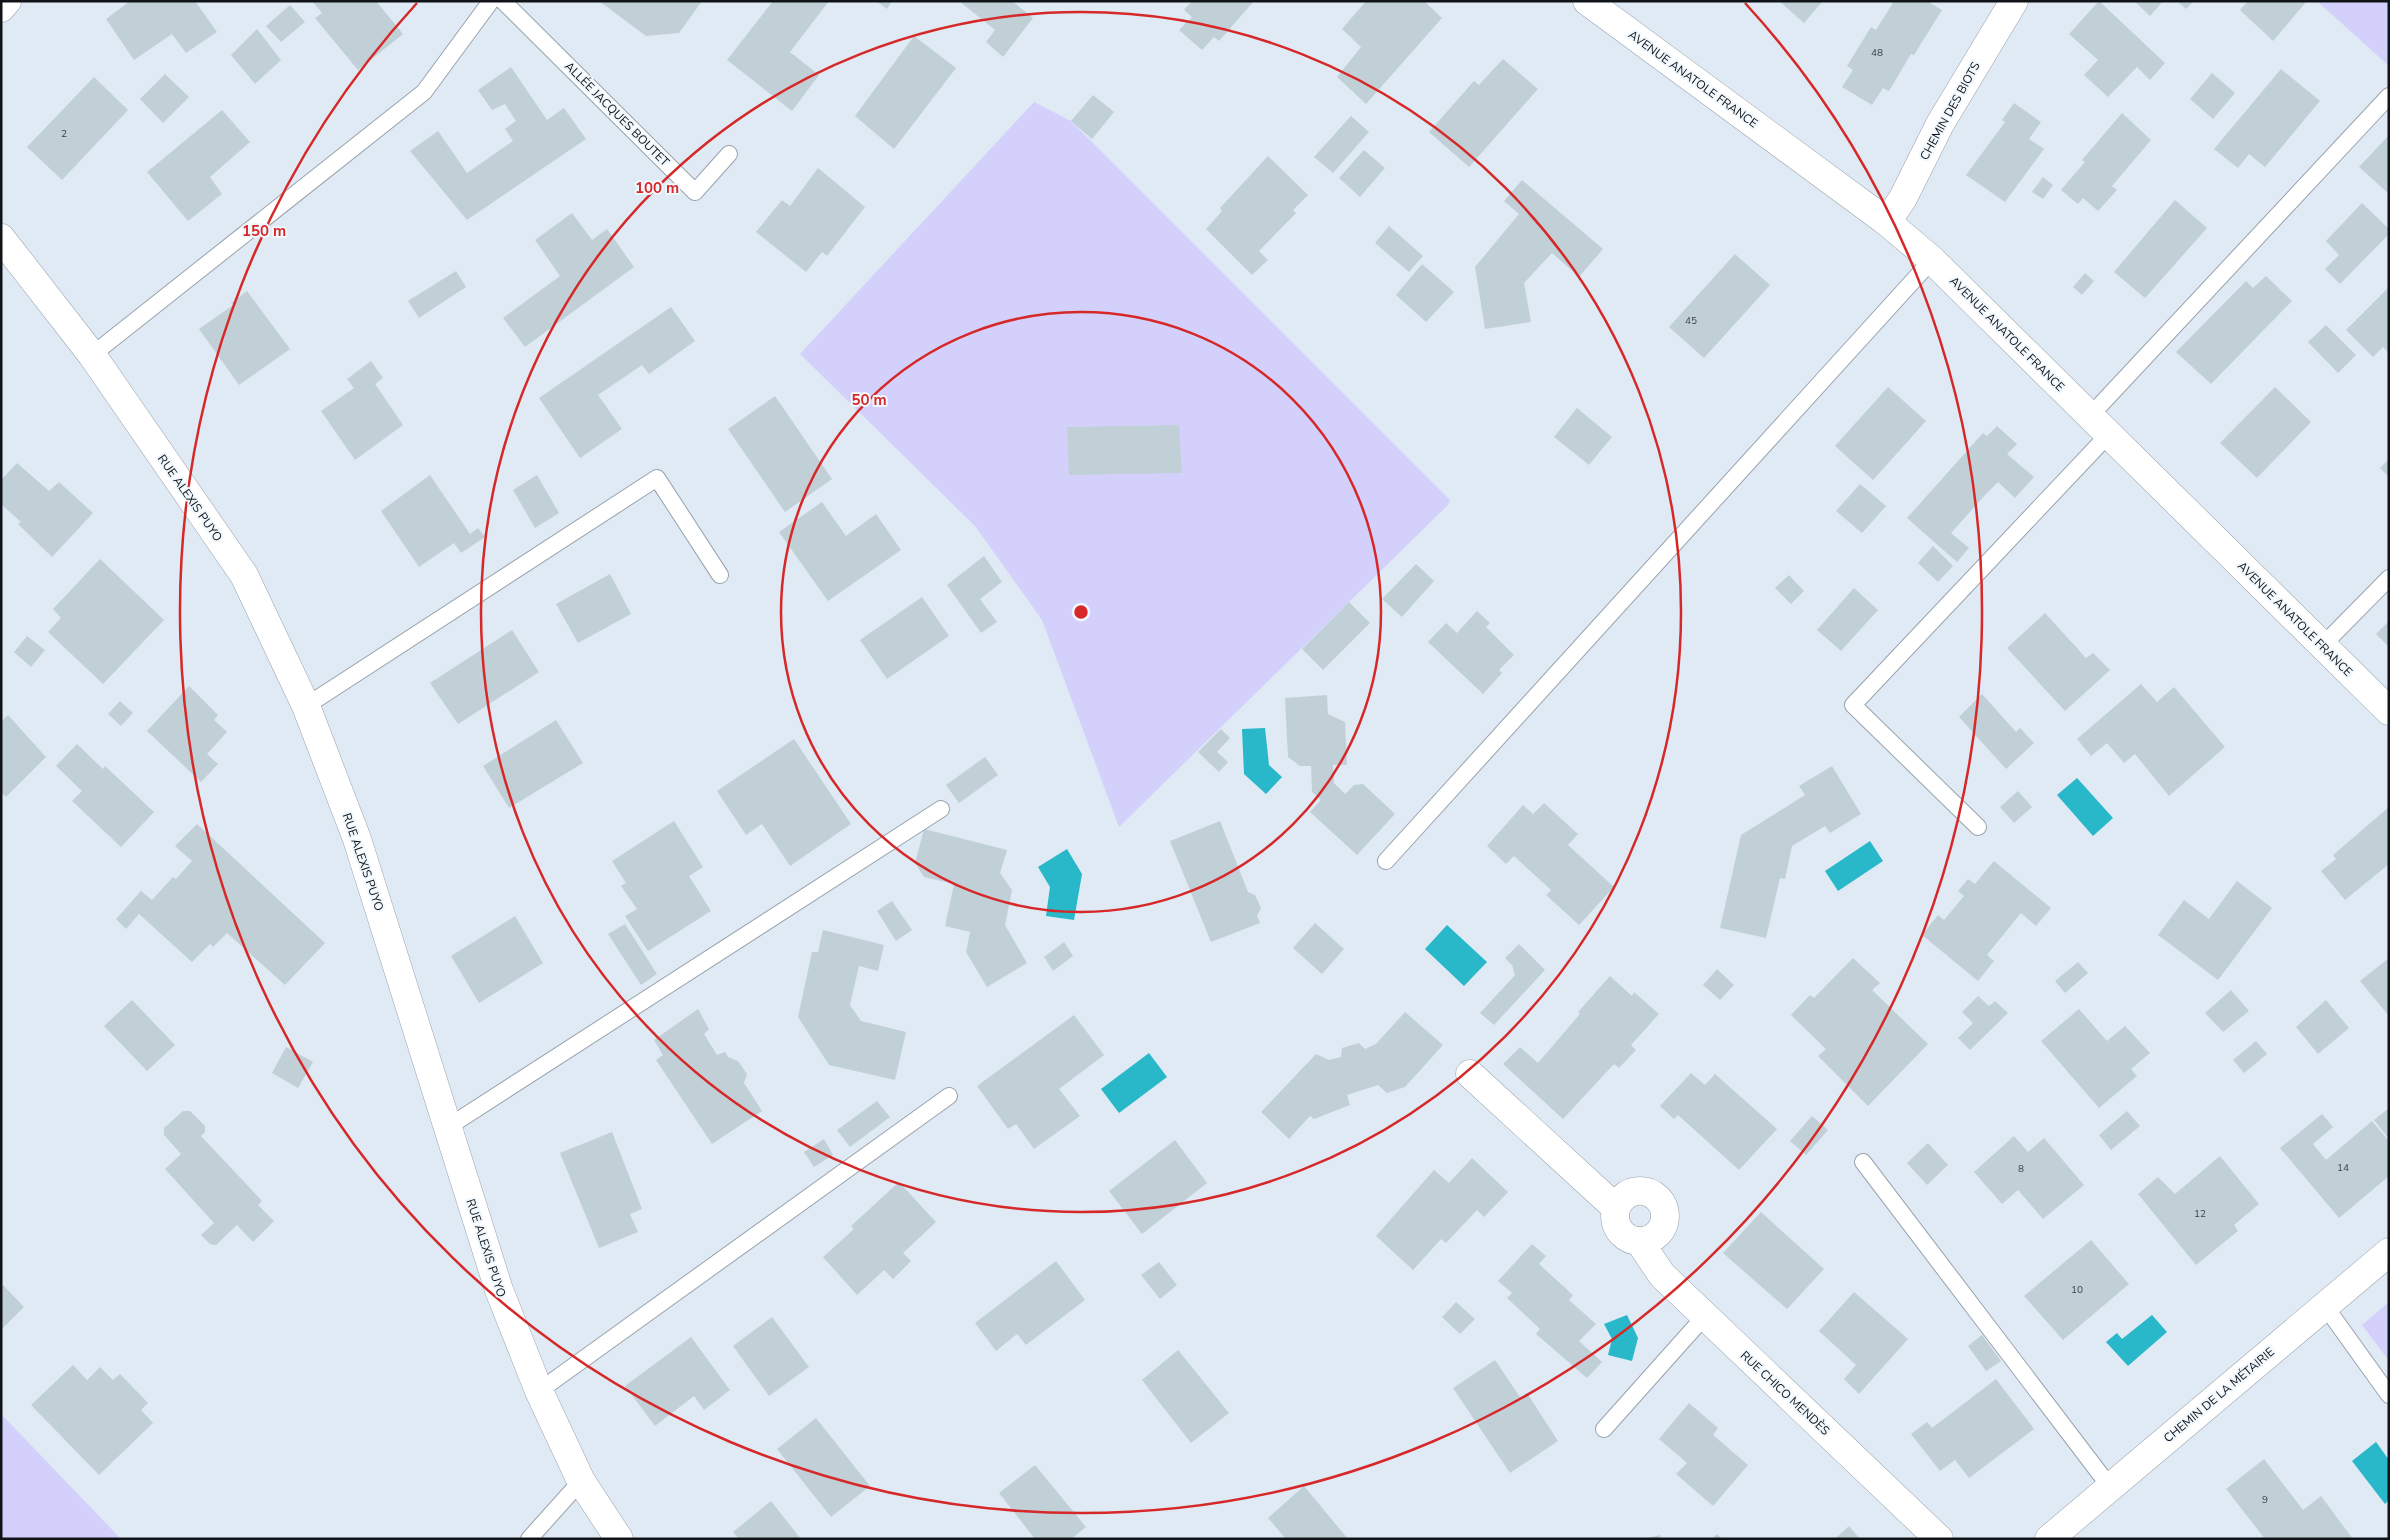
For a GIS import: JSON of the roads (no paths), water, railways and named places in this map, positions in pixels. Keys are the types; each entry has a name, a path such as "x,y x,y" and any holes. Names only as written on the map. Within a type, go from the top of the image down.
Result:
{"street":[{"path":"1,8 7,1"},
{"name":"AVENUE ANATOLE FRANCE","path":"1587,1 1887,222 1932,260 2389,711"},
{"name":"CHEMIN DES BIOTS","path":"1887,222 1902,198 1940,124 2014,1"},
{"name":"RUE ALEXIS PUYO","path":"1,238 92,356 244,575 306,706 357,839 499,1290 539,1391 581,1481 619,1539"},
{"path":"1470,1074 1616,1208 1621,1199 1639,1190 1650,1192 1660,1199 1665,1216 1660,1232 1650,1239 1639,1241"},
{"name":"RUE CHICO MENDÈS","path":"1616,1208 1615,1218 1619,1230 1628,1238 1639,1241 1662,1275 1939,1539"},
{"name":"CHEMIN DE LA MÉTAIRIE","path":"2049,1539 2389,1252"}],"lane":[{"path":"92,356 424,92 491,1"},
{"name":"ALLÉE JACQUES BOUTET","path":"503,1 695,192 729,154"},
{"path":"1978,827 1853,704 2389,96"},
{"path":"1386,861 1932,260"},
{"path":"306,706 657,478 720,575"},
{"path":"2322,646 2389,578"},
{"path":"448,1127 941,809"},
{"path":"539,1391 949,1096"},
{"path":"1863,1162 2110,1487"},
{"path":"2325,1306 2389,1394"},
{"path":"1604,1429 1704,1316"},
{"path":"529,1539 581,1481"}]}
